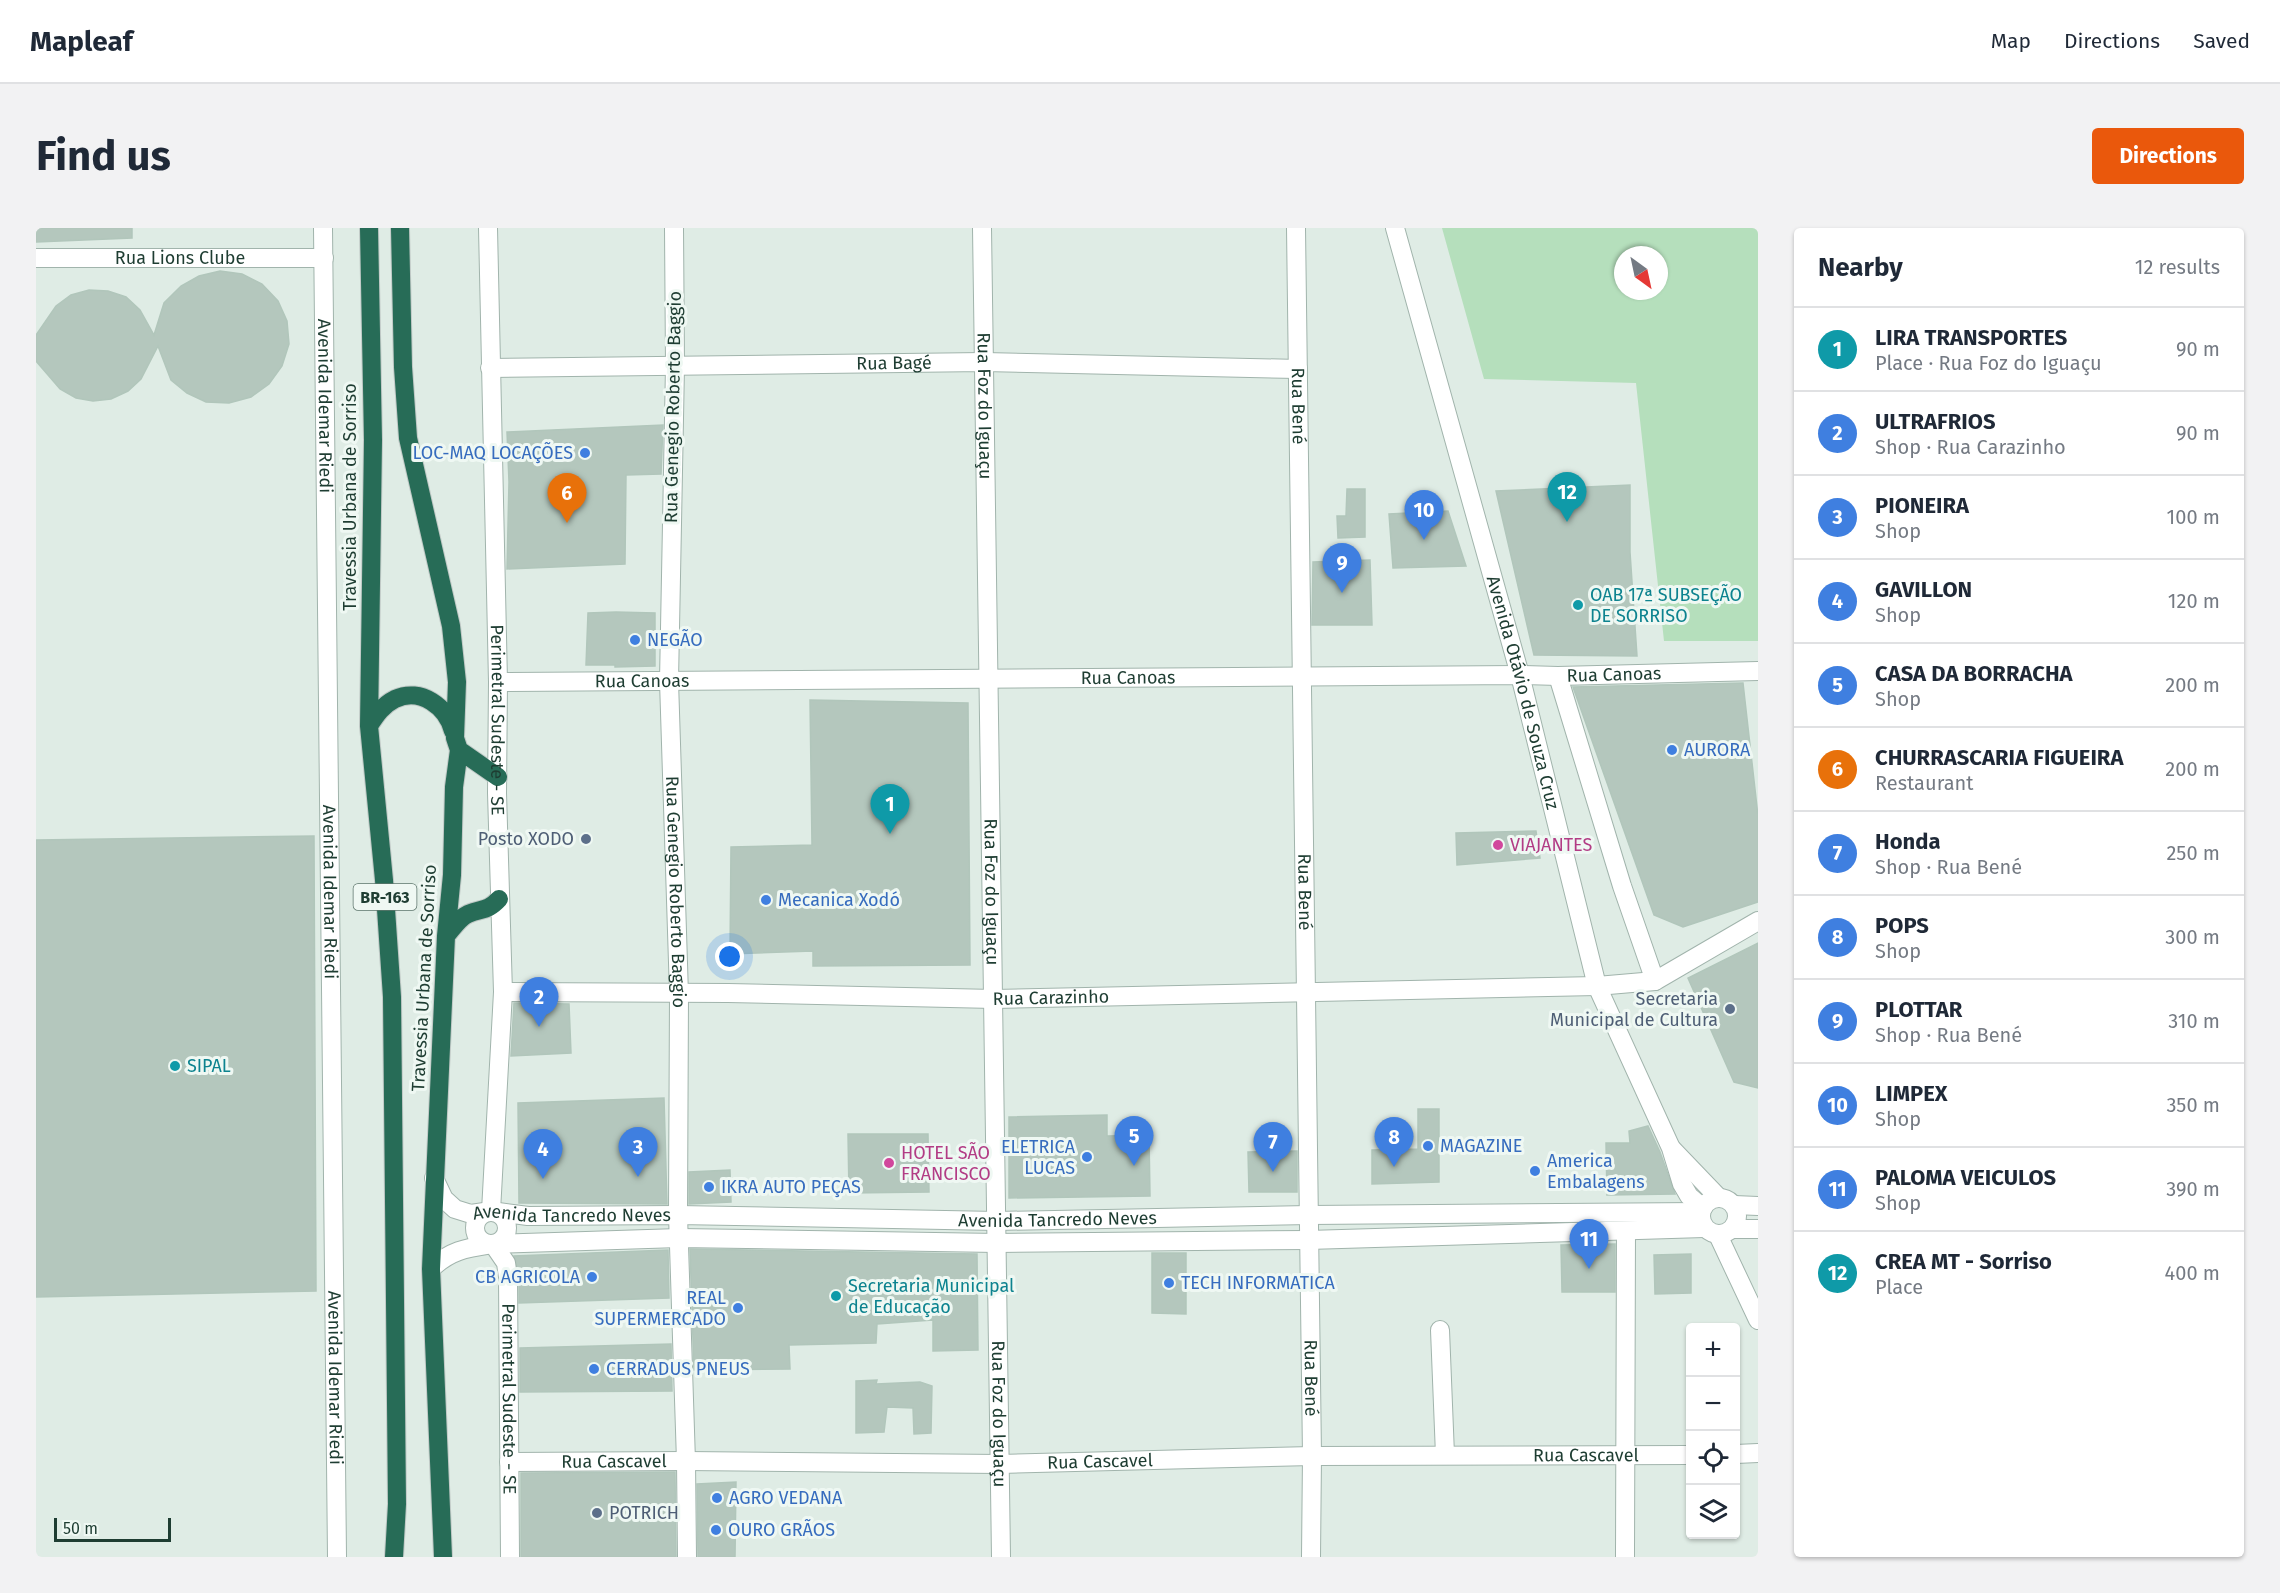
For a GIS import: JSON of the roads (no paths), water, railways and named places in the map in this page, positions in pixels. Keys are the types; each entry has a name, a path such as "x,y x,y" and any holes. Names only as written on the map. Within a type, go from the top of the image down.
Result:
{"highway":[{"name":"Travessia Urbana de Sorriso","path":"369,228 373,440 369,726 384,880 392,997 397,1504 394,1557"},
{"name":"Travessia Urbana de Sorriso","path":"400,228 403,367 408,438 451,626 457,682 452,875 446,936 431,1269 443,1557"},
{"path":"369,726 380,710 397,698 417,696 436,703 450,718 457,744 498,777"},
{"path":"446,936 460,919 491,908 499,899"}],"street":[{"name":"Avenida Idemar Riedi","path":"323,228 337,1557"},
{"name":"Perimetral Sudeste - SE","path":"488,228 498,682 499,899 503,992 491,1211 477,1219 474,1229 478,1239 493,1244 506,1263 508,1277 510,1557"},
{"name":"Rua Genegio Roberto Baggio","path":"674,228 675,366 669,681 678,994 678,1215 687,1557"},
{"name":"Rua Foz do Iguaçu","path":"982,228 1001,1557"},
{"name":"Rua Bené","path":"1296,228 1312,1456 1311,1557"},
{"name":"Avenida Otávio de Souza Cruz","path":"1395,228 1520,675 1597,986 1671,1148 1682,1184 1689,1196 1712,1222 1758,1320"},
{"name":"Rua Lions Clube","path":"36,258 324,258"},
{"name":"Rua Bagé","path":"490,368 984,362 1298,369"},
{"name":"Rua Canoas","path":"498,682 1558,676 1758,671"},
{"path":"1558,676 1622,886 1655,981 1758,921"},
{"name":"Rua Carazinho","path":"503,992 740,993 994,999 1597,986 1655,981"},
{"name":"Avenida Otávio de Souza Cruz","path":"1671,1148 1726,1202"},
{"name":"Avenida Tancredo Neves","path":"434,1178 444,1199 455,1209 471,1214 491,1211 528,1216 678,1215 996,1221 1309,1215 1712,1222 1758,1229"},
{"path":"1726,1202 1737,1212 1737,1221 1712,1222 1707,1202 1726,1202 1758,1206"},
{"name":"Avenida Tancredo Neves","path":"431,1269 444,1256 465,1249 493,1244 679,1238 998,1243 1308,1240 1626,1231 1712,1222"},
{"path":"1625,1557 1626,1231"},
{"path":"1440,1330 1445,1455"},
{"path":"1740,1454 1758,1454"},
{"name":"Rua Cascavel","path":"509,1462 999,1464 1312,1456 1686,1455"}],"place":[{"name":"LOC-MAQ LOCAÇÕES","path":"585,453"},
{"name":"CREA MT - Sorriso","path":"1567,522"},
{"name":"CHURRASCARIA FIGUEIRA","path":"567,523"},
{"name":"LIMPEX","path":"1424,540"},
{"name":"PLOTTAR","path":"1342,593"},
{"name":"OAB 17ª SUBSEÇÃO DE SORRISO","path":"1578,605"},
{"name":"NEGÃO","path":"635,640"},
{"name":"AURORA","path":"1672,750"},
{"name":"LIRA TRANSPORTES","path":"890,834"},
{"name":"Posto XODO","path":"586,839"},
{"name":"VIAJANTES","path":"1498,845"},
{"name":"Mecanica Xodó","path":"766,900"},
{"name":"Secretaria Municipal de Cultura","path":"1730,1009"},
{"name":"ULTRAFRIOS","path":"539,1027"},
{"name":"SIPAL","path":"175,1066"},
{"name":"MAGAZINE","path":"1428,1146"},
{"name":"ELETRICA LUCAS","path":"1087,1157"},
{"name":"HOTEL SÃO FRANCISCO","path":"889,1163"},
{"name":"CASA DA BORRACHA","path":"1134,1166"},
{"name":"POPS","path":"1394,1167"},
{"name":"America Embalagens","path":"1535,1171"},
{"name":"Honda","path":"1273,1172"},
{"name":"PIONEIRA","path":"638,1177"},
{"name":"GAVILLON","path":"543,1179"},
{"name":"IKRA AUTO PEÇAS","path":"709,1187"},
{"name":"PALOMA VEICULOS","path":"1589,1269"},
{"name":"CB AGRICOLA","path":"592,1277"},
{"name":"TECH INFORMATICA","path":"1169,1283"},
{"name":"Secretaria Municipal de Educação","path":"836,1296"},
{"name":"REAL SUPERMERCADO","path":"738,1308"},
{"name":"CERRADUS PNEUS","path":"594,1369"},
{"name":"AGRO VEDANA","path":"717,1498"},
{"name":"POTRICH","path":"597,1513"},
{"name":"OURO GRÃOS","path":"716,1530"}]}
